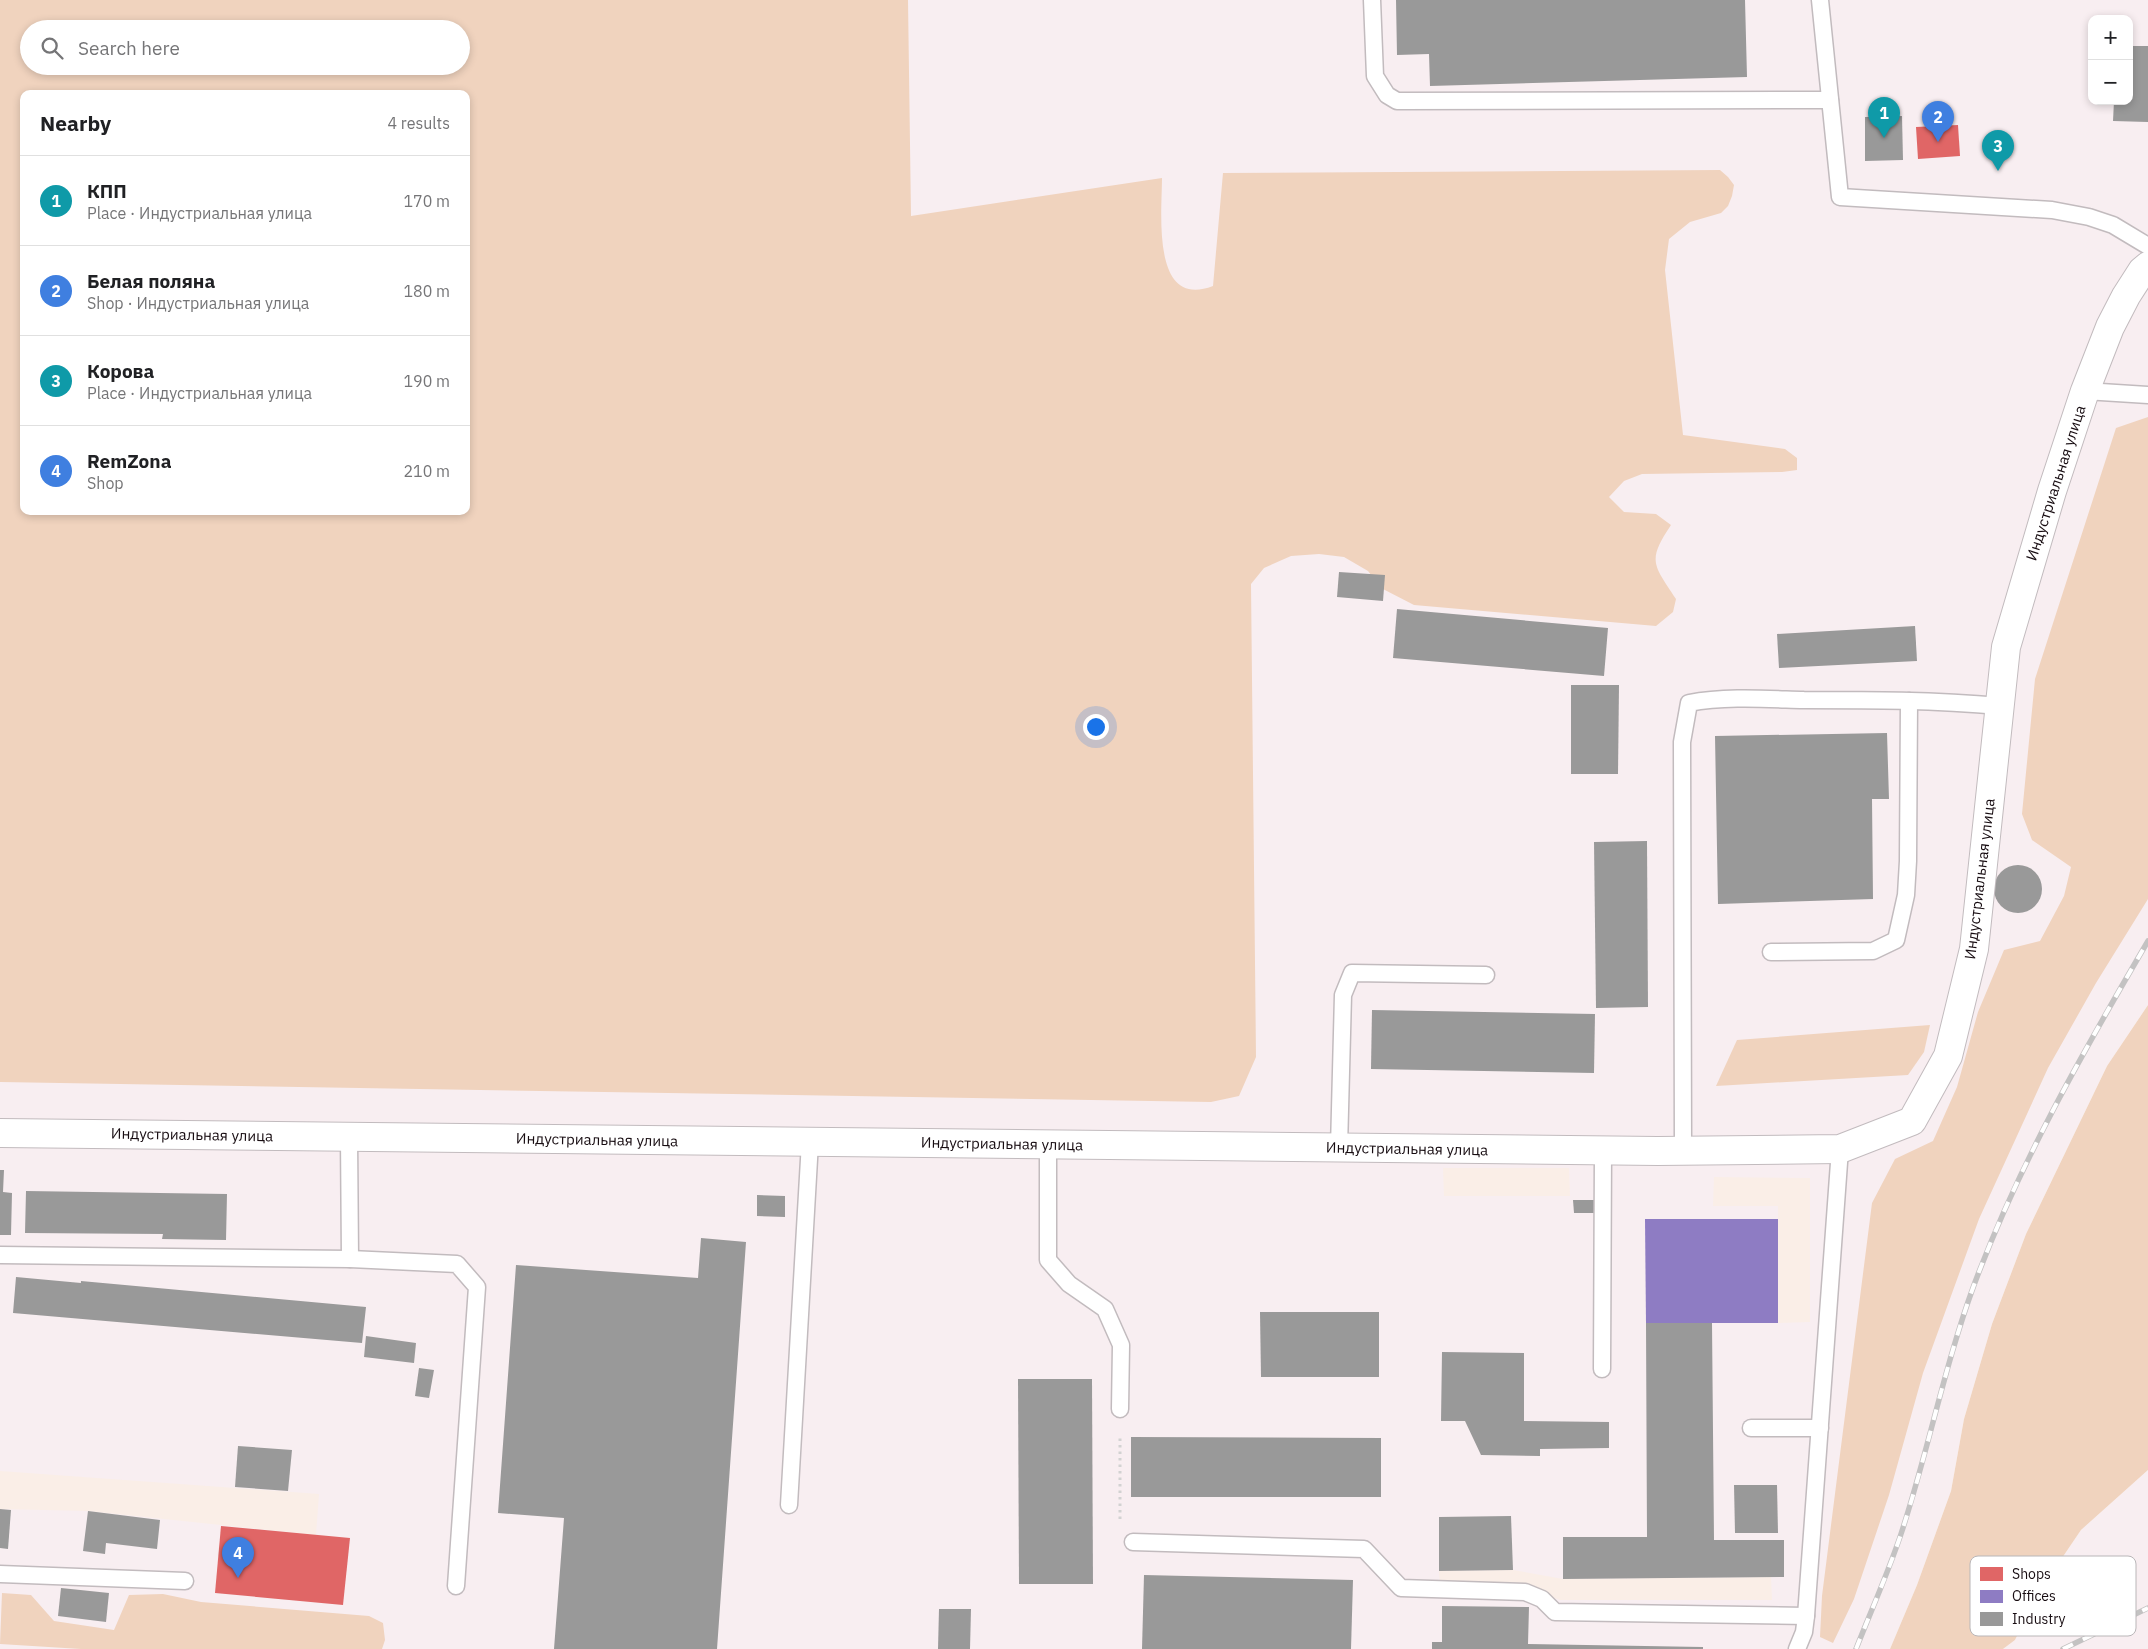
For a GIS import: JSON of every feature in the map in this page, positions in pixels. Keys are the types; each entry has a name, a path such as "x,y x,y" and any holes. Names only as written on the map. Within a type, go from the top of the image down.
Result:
{"street":[{"name":"Индустриальная улица","path":"0,1133 1683,1151 1840,1149 1912,1121 1948,1056 1974,948 2006,647 2052,491 2085,391 2110,327 2126,296 2142,271 2148,266"}],"lane":[{"path":"1372,0 1375,76 1387,95 1397,101 1830,100"},
{"path":"1820,0 1840,197 2052,210 2089,217 2113,225 2148,246"},
{"path":"2085,391 2148,394"},
{"path":"1683,1151 1682,742 1689,703 1704,700 1908,700 2000,706"},
{"path":"1771,952 1873,951 1896,940 1906,895 1908,861 1908,700"},
{"path":"1339,1148 1343,995 1352,972 1486,975"},
{"path":"349,1137 350,1259"},
{"path":"790,1505 810,1142"},
{"path":"1048,1145 1048,1260 1069,1284 1105,1309 1121,1346 1120,1410"},
{"path":"1797,1649 1804,1632 1806,1616 1840,1149"},
{"path":"1602,1369 1603,1151"},
{"path":"0,1255 350,1259 457,1264 477,1287 456,1586"},
{"path":"1751,1428 1820,1428"},
{"path":"1133,1542 1364,1549 1401,1588 1525,1592 1542,1599 1555,1612 1806,1616"},
{"path":"0,1574 185,1581"}],"path":[{"path":"1120,1410 1120,1534 1133,1542"}],"shaded area":[{"path":"0,0 2148,0 2148,1005 2107,1066 2026,1234 1992,1324 1964,1419 1951,1491 1917,1585 1890,1649 0,1649"},
{"path":"0,0 908,0 911,216 1162,178 1161,213 1164,254 1170,272 1179,284 1193,290 1213,286 1223,173 1720,170 1728,177 1734,185 1728,206 1721,213 1690,222 1669,239 1665,270 1683,435 1785,449 1797,458 1797,470 1782,472 1642,474 1624,481 1609,497 1624,512 1656,514 1671,525 1658,547 1656,562 1662,578 1676,599 1673,612 1656,626 1414,605 1381,588 1368,571 1344,557 1319,554 1291,556 1264,568 1251,584 1256,1057 1239,1096 1211,1102 0,1082"},
{"path":"2148,417 2148,899 2096,983 2048,1068 1979,1219 1923,1373 1889,1495 1854,1599 1833,1643 1820,1637 1822,1596 1872,1203 1895,1159 1933,1141 1957,1087 1978,1012 2004,950 2040,941 2064,896 2071,867 2032,840 2022,814 2035,679 2116,428"},
{"path":"2148,1005 2148,1470 2081,1530 2063,1556 1970,1556 1970,1636 2017,1636 2015,1640 2003,1649 1890,1649 1917,1585 1951,1491 1964,1419 1992,1324 2026,1234 2107,1066"},
{"path":"1930,1025 1924,1052 1908,1075 1716,1086 1737,1040"},
{"path":"1443,1168 1569,1168 1570,1196 1444,1196"},
{"path":"1714,1177 1810,1178 1810,1322 1778,1323 1778,1206 1713,1206"},
{"path":"2148,1470 2148,1649 2003,1649 2015,1640 2017,1636 2136,1636 2136,1556 2063,1556 2081,1530"},
{"path":"0,1471 319,1494 316,1535 88,1511 0,1509"},
{"path":"1513,1570 1563,1579 1771,1577 1772,1600 1560,1600 1510,1583 1440,1584 1439,1571"},
{"path":"2,1593 31,1595 54,1621 114,1630 129,1595 163,1594 201,1602 369,1616 383,1623 385,1640 382,1649 81,1649 0,1644"}],"building: Shops":[{"path":"1958,125 1960,156 1918,159 1916,127"},
{"path":"221,1526 350,1538 343,1605 215,1593"}],"building: Offices":[{"path":"1645,1219 1778,1219 1778,1323 1646,1323"}],"building: Industry":[{"path":"1396,0 1745,0 1747,77 1430,86 1429,54 1397,55"},
{"path":"2133,46 2148,46 2148,122 2113,121 2114,105 2133,105"},
{"path":"1902,116 1903,160 1865,161 1865,117"},
{"path":"1339,572 1385,575 1383,601 1337,597"},
{"path":"1397,609 1608,628 1604,676 1393,658"},
{"path":"1915,626 1917,661 1779,668 1777,634"},
{"path":"1571,685 1619,685 1618,774 1571,774"},
{"path":"1887,733 1889,799 1872,799 1873,899 1718,904 1715,736"},
{"path":"1647,841 1648,1007 1596,1008 1594,842"},
{"path":"2013,865 2023,865 2035,872 2042,884 2042,894 2035,906 2023,913 2013,913 2005,909 1998,902 1994,894 1994,884 1998,876 2005,869"},
{"path":"1372,1010 1595,1014 1594,1073 1371,1069"},
{"path":"0,1170 4,1170 3,1192 12,1193 11,1235 0,1235"},
{"path":"26,1191 227,1194 226,1240 162,1239 163,1234 25,1233"},
{"path":"757,1195 785,1196 785,1217 757,1216"},
{"path":"1573,1200 1595,1200 1596,1213 1574,1213"},
{"path":"701,1238 746,1242 717,1649 554,1649 564,1518 498,1513 516,1265 698,1278"},
{"path":"16,1277 81,1283 81,1281 366,1307 362,1343 13,1313"},
{"path":"1260,1312 1379,1312 1379,1377 1261,1377"},
{"path":"1646,1323 1712,1323 1714,1540 1784,1540 1784,1577 1563,1579 1563,1537 1647,1537"},
{"path":"366,1336 416,1343 414,1363 364,1357"},
{"path":"1442,1352 1524,1353 1524,1421 1609,1422 1609,1448 1540,1449 1540,1456 1481,1455 1465,1421 1441,1421"},
{"path":"419,1368 434,1370 429,1398 415,1396"},
{"path":"1018,1379 1092,1379 1093,1584 1019,1584"},
{"path":"1131,1437 1381,1438 1381,1497 1131,1497"},
{"path":"238,1446 292,1450 288,1491 235,1487"},
{"path":"1734,1485 1777,1485 1778,1533 1735,1533"},
{"path":"0,1509 11,1510 8,1549 0,1548"},
{"path":"88,1511 160,1520 157,1549 106,1543 105,1554 83,1551"},
{"path":"1511,1516 1513,1570 1439,1571 1439,1517"},
{"path":"1144,1575 1353,1580 1351,1649 1142,1649"},
{"path":"61,1588 109,1593 106,1622 58,1616"},
{"path":"1442,1606 1529,1607 1528,1644 1703,1647 1703,1649 1432,1649 1432,1642 1442,1642"},
{"path":"939,1609 971,1609 970,1649 938,1649"}],"railway":[{"path":"1856,1649 1901,1534 1963,1316 1992,1240 2011,1196 2054,1109 2148,941"},
{"path":"2136,1614 2148,1608"},
{"path":"2063,1649 2090,1636"}],"place":[{"name":"КПП","path":"1884,138"},
{"name":"Белая поляна","path":"1938,142"},
{"name":"Корова","path":"1998,171"},
{"name":"RemZona","path":"238,1578"}]}
